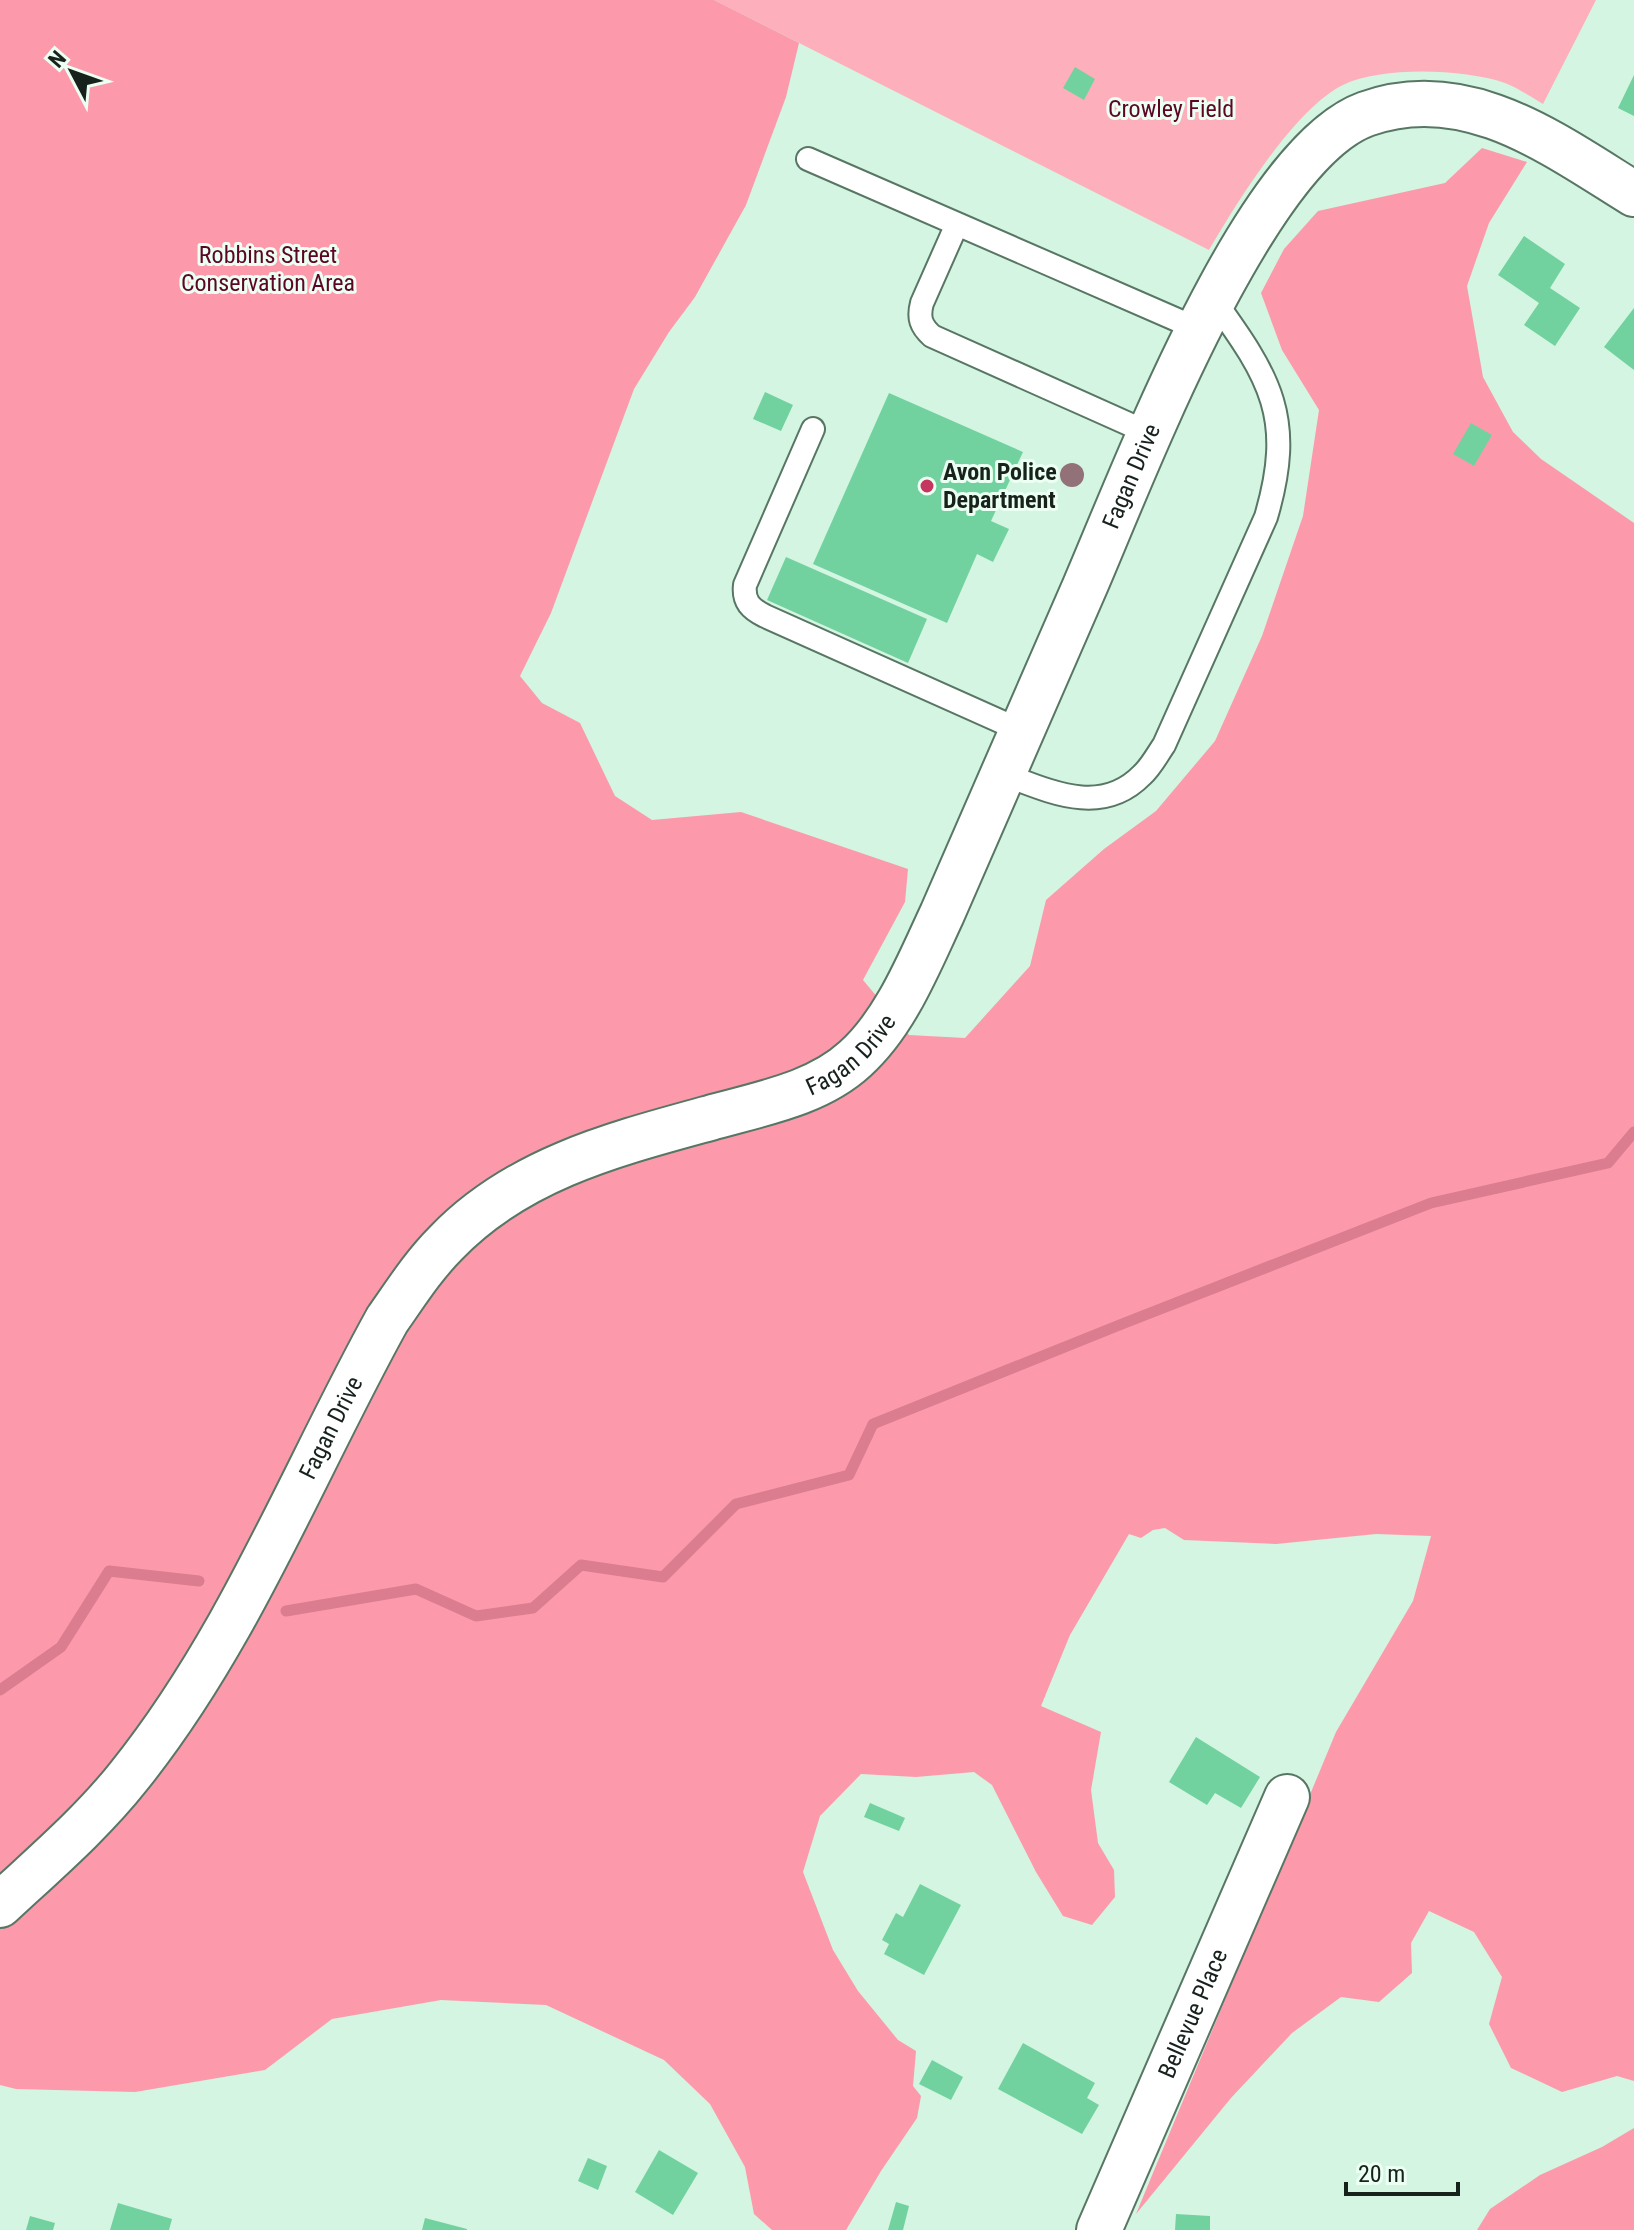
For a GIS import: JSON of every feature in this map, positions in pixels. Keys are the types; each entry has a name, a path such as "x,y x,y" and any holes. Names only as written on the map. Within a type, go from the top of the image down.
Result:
{"street":[{"name":"Fagan Drive","path":"0,1905 128,1778 171,1721 214,1653 387,1320 418,1275 448,1241 518,1188 561,1164 606,1146 799,1092 855,1059 882,1027 910,981 1206,314 1254,230 1292,176 1336,130 1365,114 1423,102 1492,115 1530,131 1634,194"},
{"name":"Bellevue Place","path":"1099,2230 1287,1797"}],"lane":[{"path":"808,159 957,224 1206,314 1249,348 1265,379 1275,410 1279,456 1277,479 1266,517 1164,745 1143,775 1121,792 1094,799 1065,797 1003,774"},
{"path":"957,224 922,303 919,313 925,330 932,336 1151,434"},
{"path":"813,429 745,585 743,595 748,604 765,616 1022,731"}],"green space":[{"name":"Robbins Street Conservation Area","path":"0,0 714,0 799,43 786,97 746,205 695,297 634,389 551,613 520,676 542,703 580,723 615,796 652,820 741,812 908,869 905,902 863,980 909,1035 965,1038 1030,966 1046,900 1104,849 1156,811 1215,741 1262,636 1303,516 1319,410 1282,350 1261,293 1284,249 1318,211 1445,183 1482,148 1527,162 1489,223 1467,286 1483,377 1513,432 1541,459 1634,523 1634,2081 1617,2076 1562,2092 1511,2068 1489,2024 1502,1977 1474,1932 1429,1911 1411,1943 1412,1973 1379,2002 1341,1997 1292,2033 1231,2098 1136,2214 1336,1732 1413,1601 1431,1536 1376,1534 1276,1544 1184,1540 1165,1528 1153,1530 1141,1538 1129,1534 1070,1635 1041,1706 1101,1732 1091,1790 1098,1843 1114,1870 1115,1897 1092,1925 1063,1916 1036,1872 992,1785 974,1772 916,1777 861,1774 820,1816 803,1872 833,1950 858,1991 898,2040 916,2051 913,2086 921,2096 917,2118 846,2230 772,2230 754,2214 745,2167 710,2104 664,2060 546,2005 441,2000 332,2019 265,2070 135,2092 16,2089 0,2085"},
{"name":"Crowley Field","path":"714,0 1596,0 1543,104 1505,83 1446,72 1379,75 1343,85 1324,97 1305,114 1268,159 1209,250"},
{"path":"1634,2128 1634,2230 1477,2230 1490,2209 1540,2175 1602,2147"}],"building":[{"path":"1075,67 1095,79 1084,100 1063,88"},
{"path":"1634,75 1634,116 1618,108"},
{"path":"1524,236 1565,264 1550,288 1580,308 1555,346 1524,325 1539,303 1498,275"},
{"path":"1634,308 1634,370 1604,347"},
{"path":"765,392 793,405 781,431 753,419"},
{"name":"Avon Police Department","path":"889,393 1023,452 991,521 1009,529 993,562 977,554 947,623 813,564"},
{"path":"1471,423 1492,435 1474,466 1453,454"},
{"path":"786,557 927,619 908,663 767,600"},
{"path":"1196,1737 1260,1777 1241,1808 1215,1793 1207,1805 1169,1782"},
{"path":"870,1803 905,1818 899,1831 864,1817"},
{"path":"920,1884 961,1905 924,1975 884,1954 889,1944 882,1940 896,1913 903,1917"},
{"path":"1023,2043 1095,2083 1087,2098 1099,2105 1082,2134 998,2089"},
{"path":"932,2060 963,2077 951,2100 919,2084"},
{"path":"659,2150 698,2173 673,2215 635,2192"},
{"path":"588,2158 607,2166 598,2190 578,2181"},
{"path":"896,2202 909,2206 903,2230 888,2230"},
{"path":"118,2203 172,2219 169,2230 110,2230"},
{"path":"1176,2214 1210,2216 1210,2230 1175,2230"},
{"path":"30,2216 55,2223 53,2230 26,2230"},
{"path":"425,2218 467,2229 467,2230 422,2230"}],"waterway":[{"path":"286,1611 416,1589 476,1616 533,1608 581,1565 663,1577 736,1504 849,1475 873,1424 1431,1203 1608,1163 1634,1132"},
{"path":"0,1690 61,1647 109,1571 199,1581"}],"place":[{"name":"Avon Police Department","path":"927,486"}]}
